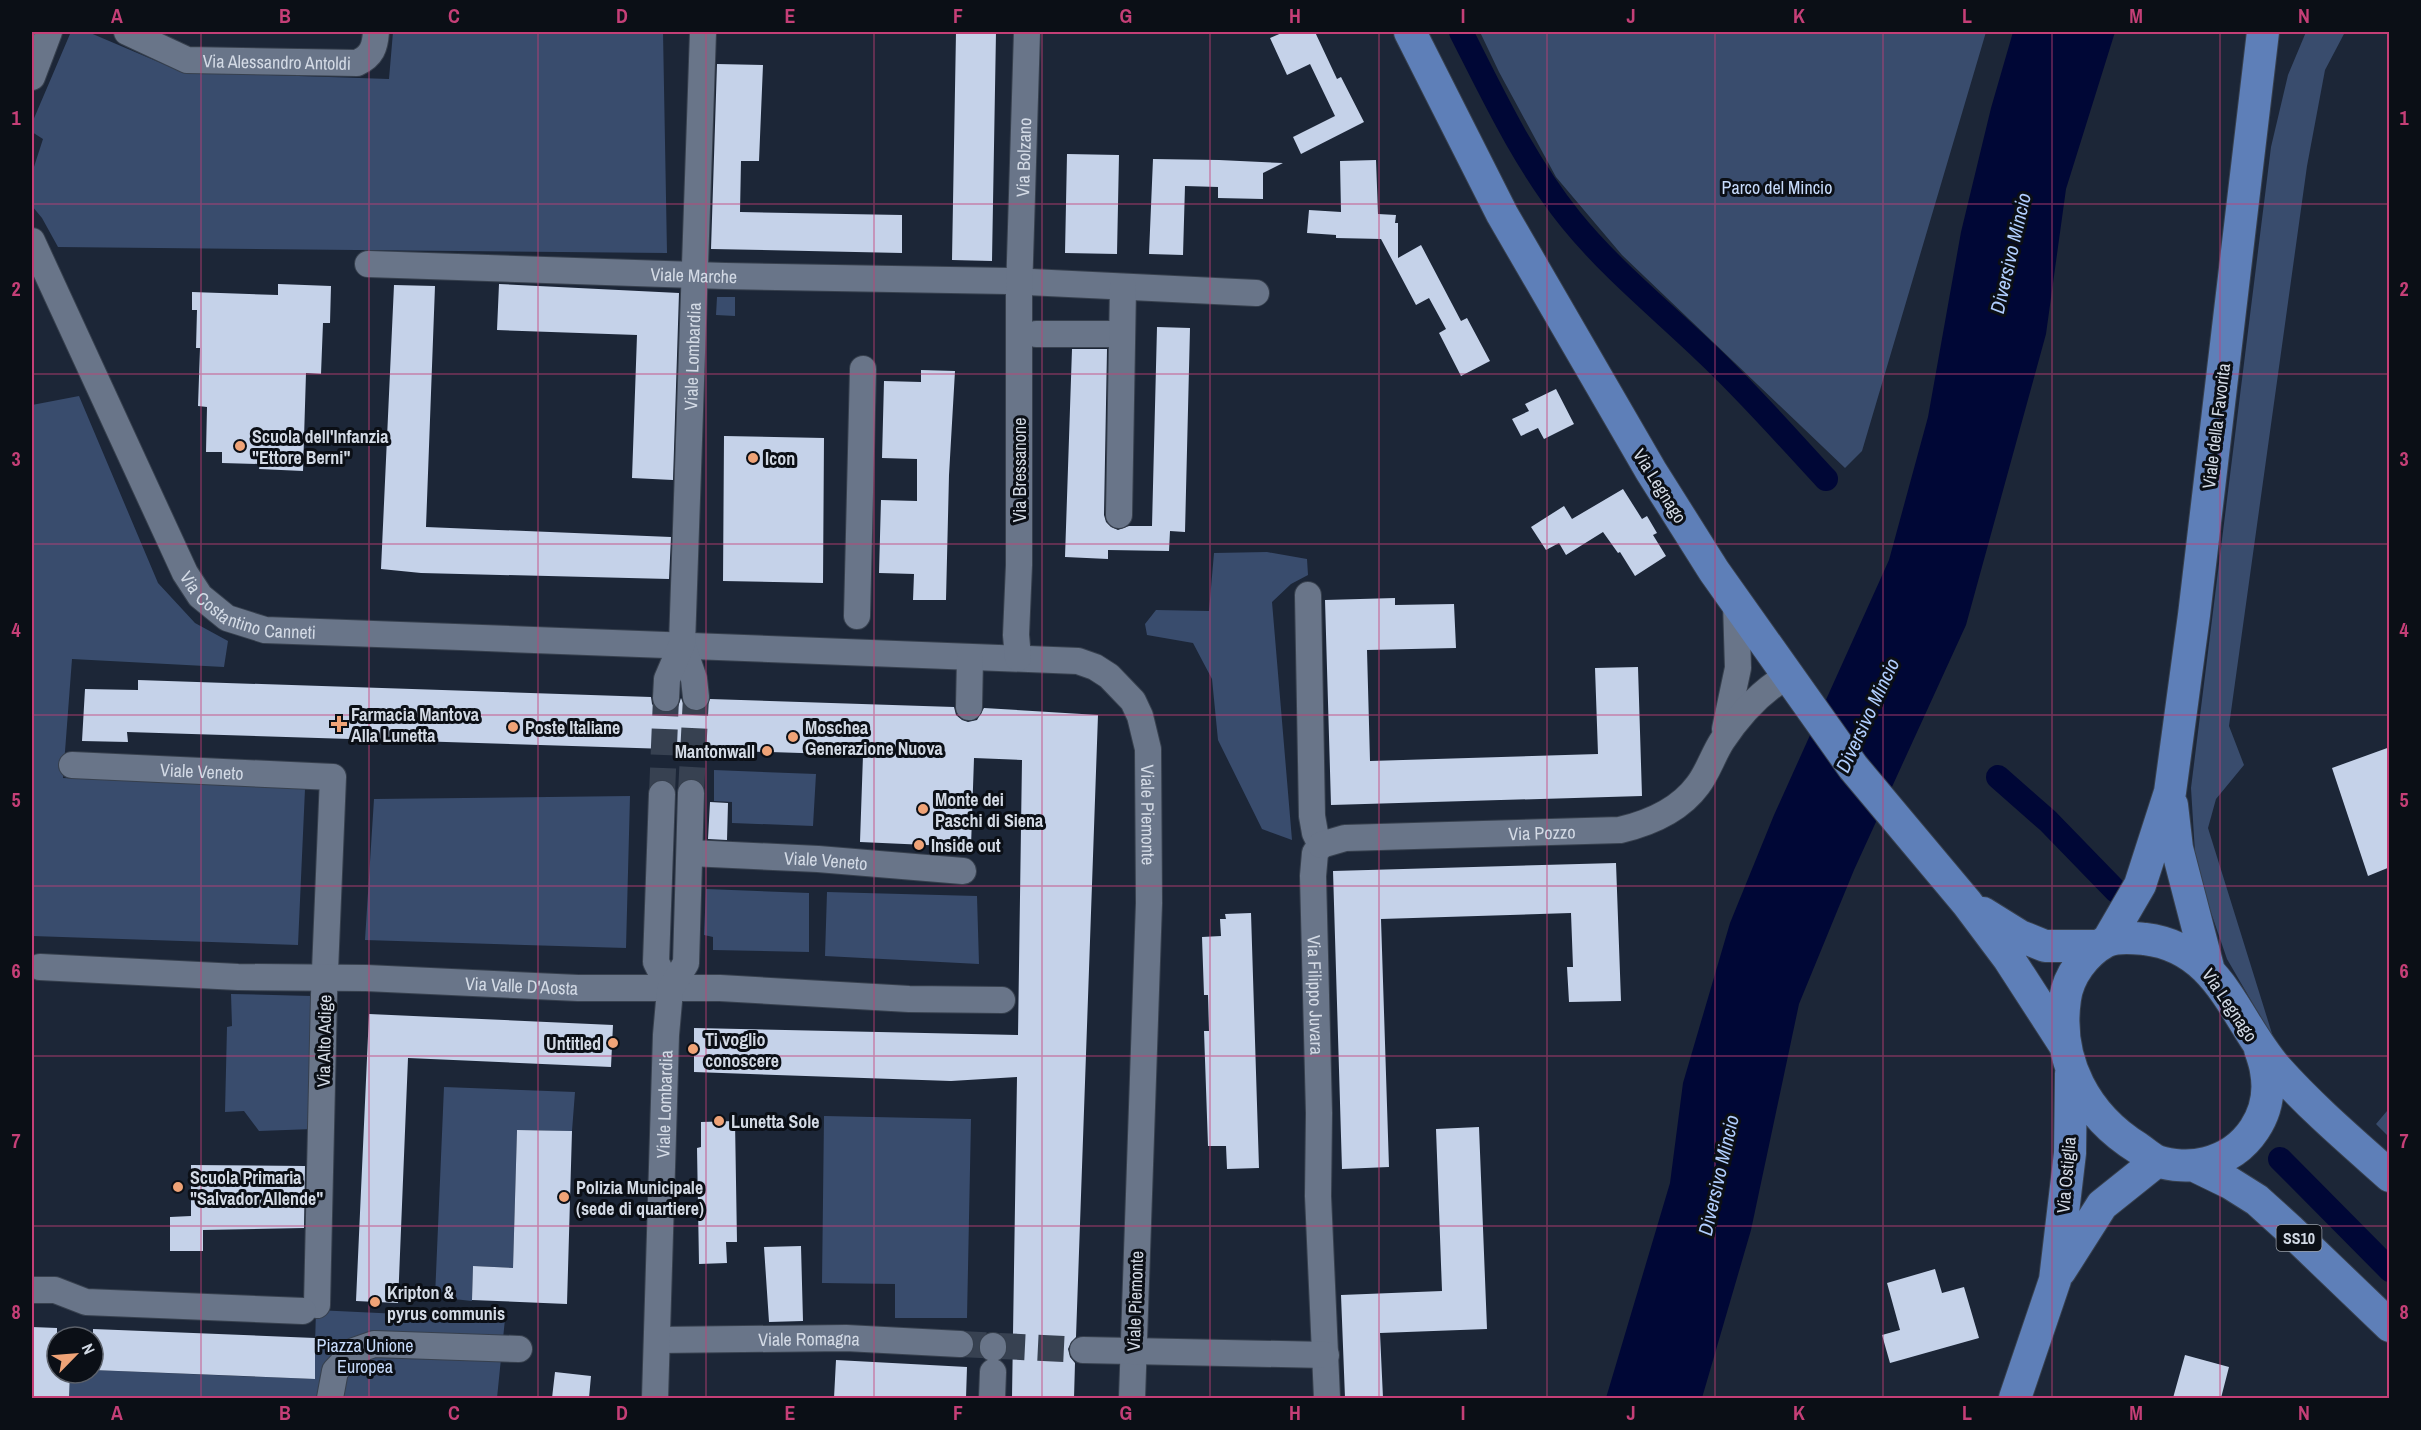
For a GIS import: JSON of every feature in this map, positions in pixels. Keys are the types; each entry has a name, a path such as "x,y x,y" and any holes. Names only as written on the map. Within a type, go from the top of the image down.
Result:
{"main road":[{"name":"Via Legnago","path":"1410,32 1502,214 1651,471 1736,602 1853,767 1967,903 2029,987 2068,1057 2081,1093 2104,1121 2128,1142 2157,1161 2195,1166 2230,1183 2257,1200 2390,1326"},
{"name":"Viale della Favorita","path":"2103,943 2140,885 2170,792 2194,615 2261,46 2278,32"},
{"name":"Viale della Favorita","path":"2170,792 2177,848 2209,971"},
{"name":"Via Legnago","path":"1967,903 2020,936 2045,945 2142,939 2187,952 2209,971 2234,1005 2260,1049 2296,1089 2390,1176"},
{"name":"Via Legnago","path":"2068,1057 2064,1007 2066,992 2082,962 2103,943"},
{"name":"Via Legnago","path":"2195,1166 2227,1156 2239,1148 2256,1127 2264,1108 2267,1071 2260,1049"},
{"name":"Via Ostiglia","path":"2014,1398 2055,1280 2070,1153 2068,1057"},
{"name":"Via Ostiglia","path":"2055,1280 2102,1205 2157,1161"}],"street":[{"path":"32,77 49,32"},
{"name":"Via Alessandro Antoldi","path":"127,32 187,60 304,63 357,63 367,58 375,47 376,32"},
{"name":"Viale Lombardia","path":"696,697 694,679 682,644 703,32"},
{"name":"Via Bolzano","path":"1019,282 1027,32"},
{"name":"Via Costantino Canneti","path":"32,241 185,573 200,596 227,618 265,630 682,644"},
{"name":"Viale Marche","path":"368,264 693,275 1019,282 1256,293"},
{"name":"Via Bressanone","path":"1018,658 1019,282"},
{"path":"1119,515 1123,287"},
{"path":"1036,334 1122,334"},
{"path":"857,616 863,369"},
{"path":"1308,595 1312,816 1315,833 1321,845"},
{"name":"Via Pozzo","path":"1722,741 1733,700 1738,668 1736,602"},
{"name":"Viale Lombardia","path":"666,698 667,679 682,644"},
{"name":"Viale Piemonte","path":"682,644 1078,661 1095,667 1123,688 1133,701 1145,731 1148,749 1149,903 1132,1398"},
{"path":"969,707 970,658"},
{"name":"Via Pozzo","path":"1321,845 1346,838 1620,831 1631,828 1663,816 1688,798 1705,774 1722,741 1751,703 1767,688 1796,688"},
{"name":"Viale Veneto","path":"72,765 333,777"},
{"name":"Via Alto Adige","path":"43,1290 86,1302 310,1308 333,777"},
{"name":"Viale Lombardia","path":"655,1398 666,1035 670,990 686,963 691,793"},
{"path":"662,794 656,962 670,990"},
{"name":"Via Filippo Juvara","path":"1321,845 1315,853 1313,876 1319,1113 1318,1196 1327,1398"},
{"name":"Viale Veneto","path":"690,853 818,859 963,871"},
{"name":"Via Valle D'Aosta","path":"39,967 238,977 670,990 720,988 909,999 1002,1000"},
{"name":"Viale Romagna","path":"657,1340 846,1338 960,1344"},
{"path":"330,1398 335,1371 354,1351 374,1344 519,1349"},
{"path":"1083,1350 1134,1353 1326,1355"},
{"path":"992,1398 993,1355"}],"green space":[{"path":"88,32 182,72 389,79 393,32 663,32 667,253 58,247 42,218 32,206 32,173 43,139 32,132 32,123 70,34"},
{"name":"Parco del Mincio","path":"1480,32 1986,32 1862,451 1845,468 1622,255 1556,177"},
{"path":"2306,32 2345,32 2325,70 2307,166 2229,726 2244,765 2216,799 2208,828 2274,1040 2227,959 2196,869 2191,788 2271,147 2288,75"},
{"path":"717,297 735,297 735,316 716,315"},
{"path":"79,396 158,583 195,623 228,641 224,667 72,659 63,778 305,789 298,945 32,936 32,405"},
{"path":"1267,552 1307,559 1308,575 1291,584 1272,602 1292,840 1262,829 1218,740 1212,679 1193,643 1147,635 1145,624 1156,610 1209,611 1214,553"},
{"path":"714,770 816,774 813,826 732,823 732,802 714,801"},
{"path":"630,796 626,948 365,940 374,799"},
{"path":"706,889 809,893 809,952 713,950 713,937 704,935"},
{"path":"827,892 977,896 979,964 825,956"},
{"path":"231,994 312,996 313,1129 259,1131 244,1111 225,1112 227,1027 232,1026"},
{"path":"444,1087 575,1092 572,1131 517,1130 513,1268 473,1266 472,1301 435,1297"},
{"path":"2387,1111 2389,1113 2389,1137 2376,1124"},
{"path":"824,1116 971,1119 967,1318 895,1318 895,1284 822,1283"},
{"name":"Piazza Unione Europea","path":"316,1310 505,1319 497,1398 69,1398 70,1385 105,1385 105,1370 314,1379"}],"water":[{"name":"Diversivo Mincio","path":"2013,32 2115,32 2066,189 2046,334 1966,625 1854,870 1799,1004 1751,1230 1702,1398 1606,1398 1670,1183 1683,1083 1730,923 1774,815 1889,560 1928,417 1961,232 1991,108"}],"building":[{"path":"956,32 996,32 992,261 952,260"},
{"path":"1284,32 1315,32 1337,79 1341,77 1364,122 1301,154 1293,137 1335,116 1310,64 1287,75 1270,38"},
{"path":"717,64 763,65 759,161 741,161 740,212 902,215 902,253 711,249"},
{"path":"1067,154 1119,155 1117,254 1065,253"},
{"path":"1153,159 1283,163 1263,173 1263,199 1218,198 1218,187 1185,186 1183,255 1149,254"},
{"path":"1376,160 1378,214 1396,215 1398,258 1421,245 1461,321 1467,318 1490,361 1461,376 1439,333 1446,329 1429,298 1416,305 1381,239 1336,238 1336,235 1307,233 1309,210 1341,212 1340,161"},
{"path":"278,284 331,286 330,323 323,323 321,374 306,373 303,471 259,469 260,464 222,463 222,452 206,452 207,407 198,406 200,348 196,348 197,310 192,310 192,292 278,295"},
{"path":"499,284 679,293 673,480 632,478 637,335 497,330"},
{"path":"394,285 435,286 426,527 671,537 669,579 421,573 381,569"},
{"path":"1157,327 1190,328 1185,532 1170,531 1169,551 1108,550 1108,559 1065,557 1072,349 1107,349 1104,515 1106,522 1118,530 1129,526 1152,526"},
{"path":"921,370 955,371 949,475 946,600 913,600 914,574 879,573 881,500 917,501 917,459 882,458 884,381 921,382"},
{"path":"1556,389 1574,424 1544,439 1538,428 1521,436 1512,419 1529,411 1525,404"},
{"path":"724,436 824,438 823,583 723,581"},
{"path":"1623,489 1642,519 1647,516 1657,533 1653,535 1666,556 1635,576 1620,552 1618,553 1603,532 1566,555 1559,543 1546,550 1531,527 1564,506 1572,519"},
{"path":"1395,598 1395,605 1454,604 1456,648 1367,650 1370,761 1598,754 1595,668 1638,667 1642,796 1331,805 1325,600"},
{"path":"138,680 651,697 652,704 657,710 666,713 678,707 681,698 684,706 697,712 705,709 710,699 954,707 956,715 968,722 977,720 984,708 1098,715 1076,1337 1068,1349 1075,1363 1074,1398 1012,1398 1017,1077 951,1081 694,1072 694,1028 1018,1035 1022,760 974,758 971,847 860,842 863,755 127,732 128,742 82,741 85,689 138,690"},
{"path":"2390,747 2390,867 2368,876 2332,768"},
{"path":"710,802 728,803 727,840 708,839"},
{"path":"1616,863 1621,1001 1569,1002 1567,967 1573,967 1571,913 1381,919 1389,1167 1342,1169 1333,871"},
{"path":"1251,913 1259,1168 1227,1169 1226,1146 1208,1146 1204,1031 1209,1031 1208,995 1204,995 1202,937 1221,936 1220,919 1226,919 1225,914"},
{"path":"369,1014 613,1025 611,1067 408,1058 398,1303 356,1301"},
{"path":"735,1121 737,1242 726,1242 727,1263 699,1264 697,1148 701,1147 701,1122"},
{"path":"1479,1127 1487,1329 1380,1333 1383,1398 1345,1398 1341,1295 1442,1291 1436,1129"},
{"path":"517,1130 572,1131 567,1304 472,1300 473,1266 513,1268"},
{"path":"191,1165 305,1166 304,1228 203,1230 203,1251 170,1251 170,1217 191,1216"},
{"path":"801,1246 803,1321 769,1322 764,1247"},
{"path":"1935,1269 1942,1293 1964,1287 1979,1338 1890,1363 1882,1335 1900,1330 1887,1283"},
{"path":"32,1327 45,1328 45,1385 70,1385 69,1398 32,1398"},
{"path":"105,1329 315,1338 315,1379 105,1370"},
{"path":"2185,1355 2229,1367 2221,1398 2173,1398"},
{"path":"836,1360 967,1367 966,1398 834,1398"},
{"path":"555,1372 591,1376 589,1398 552,1398"}],"waterway":[{"path":"1461,32 1525,153 1571,220 1618,271 1736,382 1826,479"},
{"path":"1998,777 2048,821 2116,891"},
{"path":"2280,1159 2390,1270"}],"tunnel":[{"path":"691,793 696,697"},
{"path":"662,794 666,698"},
{"path":"960,1344 1083,1350"}],"place":[{"name":"Scuola dell'Infanzia \"Ettore Berni\"","path":"240,446"},
{"name":"Icon","path":"753,458"},
{"name":"Farmacia Mantova Alla Lunetta","path":"339,724"},
{"name":"Poste Italiane","path":"513,727"},
{"name":"Moschea Generazione Nuova","path":"793,737"},
{"name":"Mantonwall","path":"767,751"},
{"name":"Monte dei Paschi di Siena","path":"923,809"},
{"name":"Inside out","path":"919,845"},
{"name":"Untitled","path":"613,1043"},
{"name":"Ti voglio conoscere","path":"693,1049"},
{"name":"Lunetta Sole","path":"719,1121"},
{"name":"Scuola Primaria \"Salvador Allende\"","path":"178,1187"},
{"name":"Polizia Municipale (sede di quartiere)","path":"564,1197"},
{"name":"Kripton & pyrus communis","path":"375,1302"}]}
